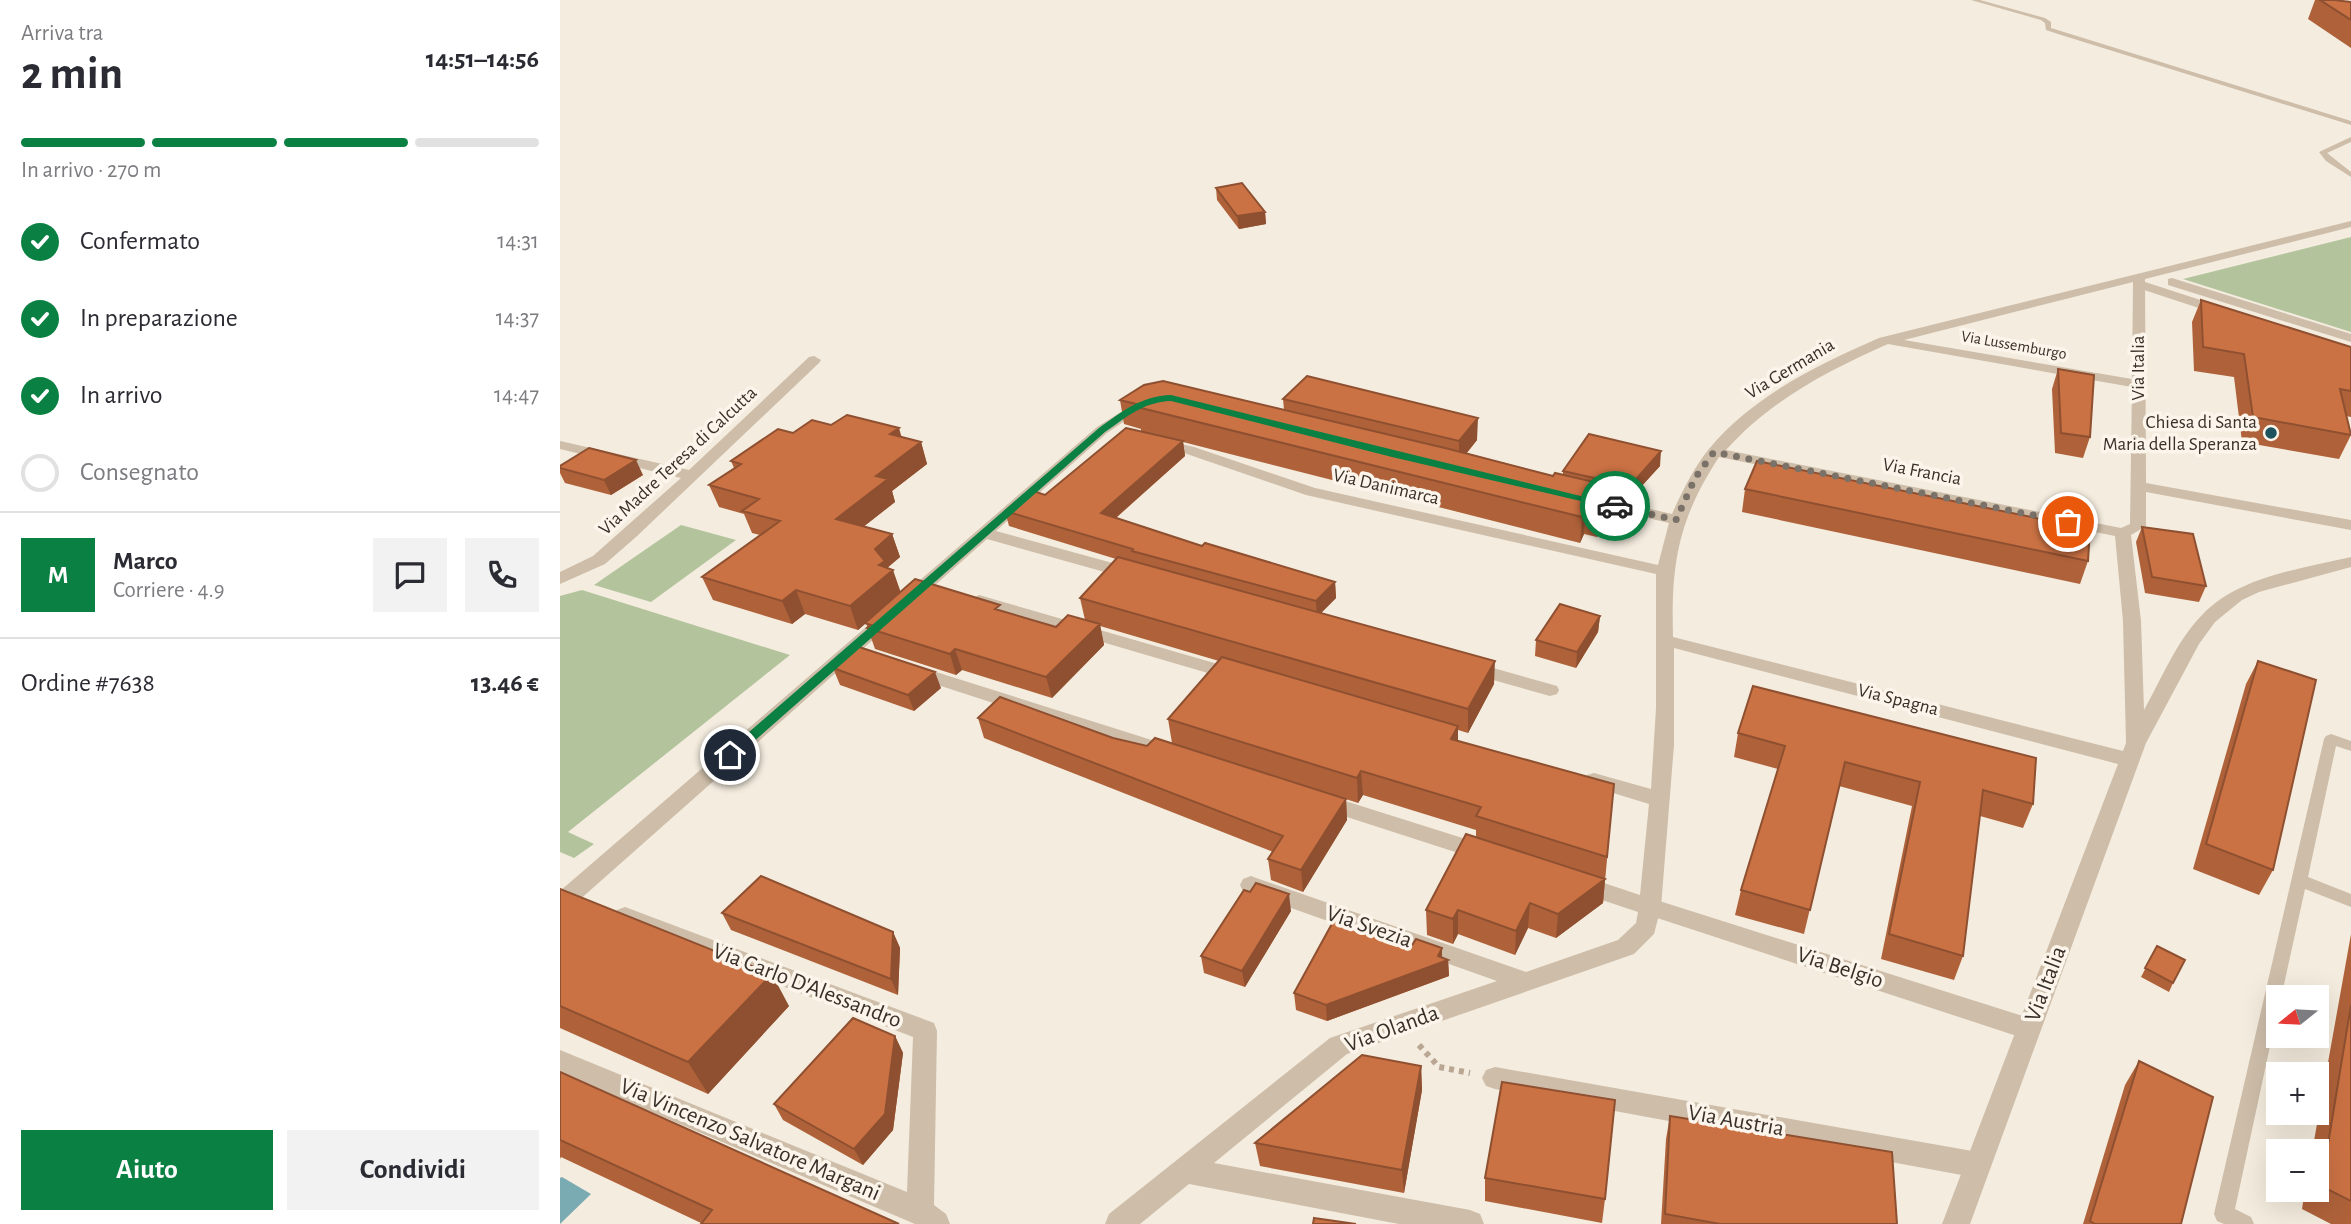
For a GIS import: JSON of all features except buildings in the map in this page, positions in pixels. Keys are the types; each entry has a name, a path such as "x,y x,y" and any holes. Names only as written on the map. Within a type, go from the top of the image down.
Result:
{"street":[{"name":"Via Germania","path":"1650,907 1665,723 1664,571 1676,520 1695,478 1739,425 1778,394 1830,365 1884,341 2143,279 2351,224"},
{"path":"2143,279 2351,338"},
{"path":"2143,279 2325,344"},
{"name":"Via Italia","path":"2123,533 2138,526 2138,384 2143,279"},
{"name":"Via Lussemburgo","path":"1884,341 2138,384"},
{"name":"Via Madre Teresa di Calcutta","path":"565,573 599,560 694,476 814,360"},
{"path":"564,897 1102,430 1140,403 1162,398"},
{"name":"Via Danimarca","path":"1102,430 1189,450 1311,492 1664,571"},
{"path":"560,445 694,476"},
{"name":"Via Francia","path":"1714,452 2123,533"},
{"path":"2139,486 2351,525"},
{"path":"1581,498 1676,520"},
{"path":"985,533 1146,578"},
{"path":"2123,533 2132,621 2134,752"},
{"path":"2134,752 2191,642 2209,618 2236,596 2253,588 2351,562"},
{"path":"926,584 1259,682"},
{"name":"Via Spagna","path":"1664,640 2134,752"},
{"path":"850,650 876,659"},
{"path":"1456,664 1550,690"},
{"path":"903,667 1191,760"},
{"name":"Via Italia","path":"1964,1220 1978,1165 2134,752"},
{"path":"1578,776 1658,799"},
{"path":"1309,797 1506,861"},
{"name":"Via Belgio","path":"1558,877 2029,1029"},
{"name":"Via Svezia","path":"1251,885 1527,982"},
{"name":"Via Carlo D'Alessandro","path":"564,897 603,907 925,1031 928,1218"},
{"name":"Via Olanda","path":"1119,1224 1339,1046 1626,947 1646,927 1650,907"},
{"name":"Via Vincenzo Salvatore Margani","path":"560,1061 928,1218"},
{"name":"Via Austria","path":"1495,1077 1978,1165"},
{"path":"1186,1171 1470,1224"}],"lane":[{"path":"1974,0 2043,19 2048,22 2049,29 2060,33 2351,123"},
{"path":"2351,139 2323,152 2351,175"},
{"path":"2244,1224 2224,1214 2331,738 2351,746"},
{"path":"2299,880 2351,901"}],"path":[{"path":"1402,1025 1439,1067 1495,1077"}],"green space":[{"path":"2351,237 2351,332 2183,279"},
{"path":"681,525 736,540 651,602 594,585"},
{"path":"582,590 790,655 568,832 594,844 574,858 560,852 560,596"}],"water":[{"path":"560,1178 591,1194 560,1224"}],"way so far":[{"path":"1615,506 1676,520 1695,478 1714,452 2068,522"}],"place":[{"name":"Chiesa di Santa Maria della Speranza","path":"2271,433"}],"route":[{"path":"730,755 1102,430 1140,403 1154,398 1171,398 1392,454 1615,506"}]}
